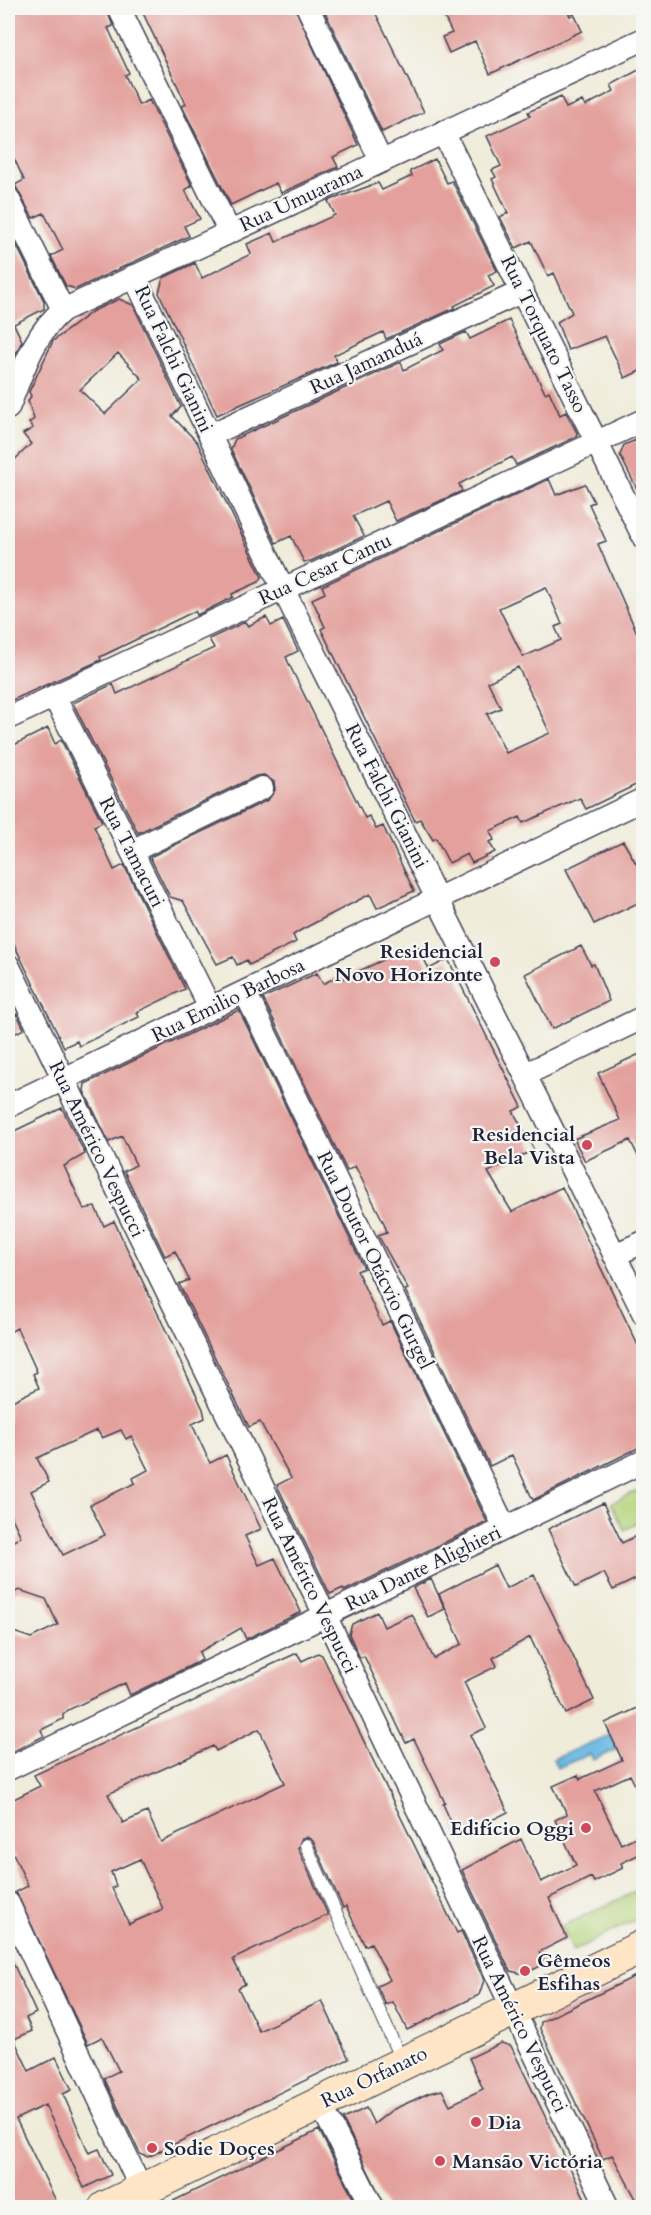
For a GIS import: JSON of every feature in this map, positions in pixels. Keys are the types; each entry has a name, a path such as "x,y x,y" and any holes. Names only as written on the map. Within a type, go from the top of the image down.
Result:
{"main road":[{"name":"Rua Orfanato","path":"105,2208 145,2199 320,2103 644,1946"}],"street":[{"path":"308,8 381,160"},
{"path":"122,14 229,231"},
{"name":"Rua Umuarama","path":"8,408 40,334 63,310 644,39"},
{"name":"Rua Torquato Tasso","path":"443,132 644,538"},
{"path":"8,198 63,310"},
{"name":"Rua Falchi Gianini","path":"134,276 283,589 644,1314"},
{"name":"Rua Jamanduá","path":"210,435 523,291"},
{"name":"Rua Cesar Cantu","path":"8,718 644,420"},
{"name":"Rua Tamacuri","path":"54,696 210,1008"},
{"path":"132,851 262,788"},
{"name":"Rua Emilio Barbosa","path":"8,1106 644,799"},
{"name":"Rua Américo Vespucci","path":"8,965 325,1615 608,2208"},
{"name":"Rua Doutor Otácvio Gurgel","path":"245,992 505,1528"},
{"path":"526,1074 644,1017"},
{"path":"615,1255 644,1242"},
{"name":"Rua Dante Alighieri","path":"8,1769 644,1461"},
{"path":"8,1904 145,2199"},
{"path":"320,2103 373,2208"}],"lane":[{"path":"306,1845 402,2063"}],"green space":[{"path":"643,1488 643,1521 624,1530 611,1503"},
{"path":"643,1888 643,1916 573,1951 562,1926"}],"water":[{"path":"611,1734 617,1749 593,1760 590,1754 557,1768 553,1759"}],"building":[{"path":"8,8 106,8 113,26 108,28 129,73 125,75 139,105 149,100 192,186 185,190 200,219 184,226 189,236 76,289 66,286 51,256 63,250 44,213 33,218 15,185 24,180 8,145"},
{"path":"134,8 295,8 358,145 333,157 338,167 281,193 276,183 231,205 182,106 186,104 142,11 137,14"},
{"path":"323,8 373,8 424,112 382,132"},
{"path":"440,8 566,8 570,16 574,14 582,31 490,74 475,41 449,53 442,37 452,33"},
{"path":"644,67 644,369 625,378 605,336 568,350 557,322 572,313 554,273 548,276 531,241 516,248 500,217 508,213 492,179 496,177 492,170 501,166 487,136 530,116 528,112 561,97 566,108 582,101 585,106 614,91 611,85"},
{"path":"435,159 447,183 452,181 497,271 488,275 494,286 454,306 455,308 386,339 383,332 334,355 337,362 217,415 159,293 163,278 195,263 202,278 251,254 247,244 272,233 276,242 335,215 328,201 378,183 382,190 412,176 410,171"},
{"path":"8,228 44,301 44,309 14,324 22,341 13,359 8,348"},
{"path":"119,299 133,305 181,407 172,416 197,442 262,577 259,582 232,594 233,597 197,615 195,611 100,657 101,660 8,702 8,466 31,444 23,434 33,428 29,423 34,419 28,401 31,396 29,392 53,341 93,311","holes":["118,353 142,379 105,414 80,390"]},
{"path":"509,320 545,393 549,391 560,415 566,412 577,433 576,437 516,465 512,457 459,484 462,491 396,521 386,501 353,516 364,536 311,561 304,562 291,536 276,543 231,449 235,439 401,362 404,370 443,350 440,344 466,332 470,339"},
{"path":"636,440 644,457 644,503 620,455 624,445"},
{"path":"549,479 556,495 585,484 594,502 589,504 606,541 598,544 644,649 644,781 586,809 580,798 523,823 520,817 490,831 494,840 489,842 495,852 472,863 467,854 449,863 436,838 433,840 420,819 415,821 321,629 325,627 312,599 325,593 322,586","holes":["546,587 562,624 555,627 561,640 523,657 499,608","518,667 550,733 506,753 487,714 501,708 488,682"]},
{"path":"266,617 271,626 283,620 298,651 286,657 289,664 365,818 369,816 376,829 383,826 414,891 377,908 370,894 293,935 296,942 249,965 247,960 237,965 233,957 217,964 183,901 170,897 150,857 268,800 275,790 274,782 264,775 256,776 138,833 73,703 113,684 117,694 214,648 209,639 245,622 248,626"},
{"path":"48,728 55,744 61,740 102,822 94,826 114,870 124,865 185,989 137,1012 139,1017 79,1046 77,1041 64,1047 8,932 8,913 13,910 8,900 8,748"},
{"path":"623,841 644,877 644,900 594,924 566,869"},
{"path":"581,946 591,965 594,964 609,1001 552,1029 525,974"},
{"path":"411,947 412,950 418,947 429,969 448,959 522,1107 513,1111 534,1150 488,1172 512,1212 562,1187 644,1358 644,1445 533,1500 512,1455 490,1466 405,1290 408,1289 378,1235 387,1232 384,1223 355,1166 347,1171 263,998 317,973 323,984 340,975 342,979"},
{"path":"239,1010 364,1268 357,1271 382,1325 390,1321 487,1522 344,1591 343,1588 330,1594 277,1485 291,1478 260,1422 249,1427 179,1284 189,1280 175,1251 165,1256 124,1171 136,1165 122,1136 109,1142 84,1091 85,1084"},
{"path":"17,1014 24,1029 8,1037 8,1018"},
{"path":"644,1052 644,1168 630,1140 585,1161 574,1139 620,1120 598,1073"},
{"path":"62,1108 85,1154 64,1166 84,1209 95,1207 104,1226 114,1221 203,1409 205,1418 192,1424 210,1463 226,1455 261,1529 245,1536 259,1565 275,1558 301,1612 246,1639 241,1628 199,1652 202,1660 130,1695 125,1683 68,1710 63,1715 63,1719 41,1730 44,1736 8,1754 8,1630 31,1638 58,1625 46,1599 19,1590 8,1596 8,1544 21,1537 8,1509 8,1403 39,1388 33,1374 37,1372 17,1328 8,1333 8,1134","holes":["97,1430 102,1438 121,1430 126,1439 131,1436 148,1470 133,1478 135,1483 90,1505 105,1535 63,1555 31,1491 49,1482 37,1458"]},
{"path":"603,1503 622,1543 644,1532 644,1575 613,1590 604,1573 576,1587 548,1529"},
{"path":"495,1565 506,1588 534,1575 594,1700 566,1714 530,1637 493,1658 497,1666 464,1682 486,1728 470,1735 508,1812 458,1837 443,1804 445,1803 414,1739 406,1743 364,1656 360,1658 349,1634 352,1624 377,1612 384,1627 412,1614 434,1659 462,1644 439,1594"},
{"path":"431,1579 445,1609 428,1617 413,1588"},
{"path":"297,1653 302,1661 318,1653 322,1655 457,1933 461,1931 484,1980 479,1995 407,2030 393,2002 386,2005 377,1986 390,1980 371,1943 365,1946 346,1906 343,1908 313,1841 307,1837 302,1838 298,1848 328,1915 233,1959 245,1984 238,1988 259,2031 322,2001 349,2059 148,2157 140,2154 104,2078 119,2071 102,2037 88,2044 16,1892 28,1886 13,1853 8,1856 8,1802 40,1786 34,1775","holes":["259,1729 285,1783 161,1842 147,1812 123,1823 108,1794 213,1746 216,1751","140,1859 163,1909 129,1924 112,1888 116,1886 111,1872"]},
{"path":"644,1705 644,1803 630,1775 595,1791 621,1844 644,1833 644,1852 621,1863 623,1868 594,1882 591,1877 549,1898 567,1938 539,1952 545,1964 524,1974 510,1971 462,1870 521,1839 541,1882 576,1865 555,1820 567,1814 553,1786 578,1775 580,1779 622,1760 605,1723"},
{"path":"8,1952 36,2013 26,2018 32,2031 14,2039 29,2071 56,2057 72,2090 63,2094 89,2153 99,2149 111,2175 84,2188 45,2105 16,2119 56,2201 44,2208 8,2208"},
{"path":"644,1972 644,2208 641,2208 612,2155 603,2159 540,2029 541,2022"},
{"path":"501,2043 511,2046 587,2203 579,2208 426,2208 423,2202 411,2208 386,2208 343,2119 366,2108 374,2124 392,2110 429,2093 442,2090 450,2105 483,2089 469,2058"},
{"path":"319,2130 358,2208 163,2208 163,2206"}],"place":[{"name":"Residencial Novo Horizonte","path":"495,962"},
{"name":"Residencial Bela Vista","path":"587,1145"},
{"name":"Edifício Oggi","path":"586,1828"},
{"name":"Gêmeos Esfihas","path":"525,1971"},
{"name":"Dia","path":"476,2122"},
{"name":"Sodie Doçes","path":"152,2148"},
{"name":"Mansão Victória","path":"440,2161"}]}
